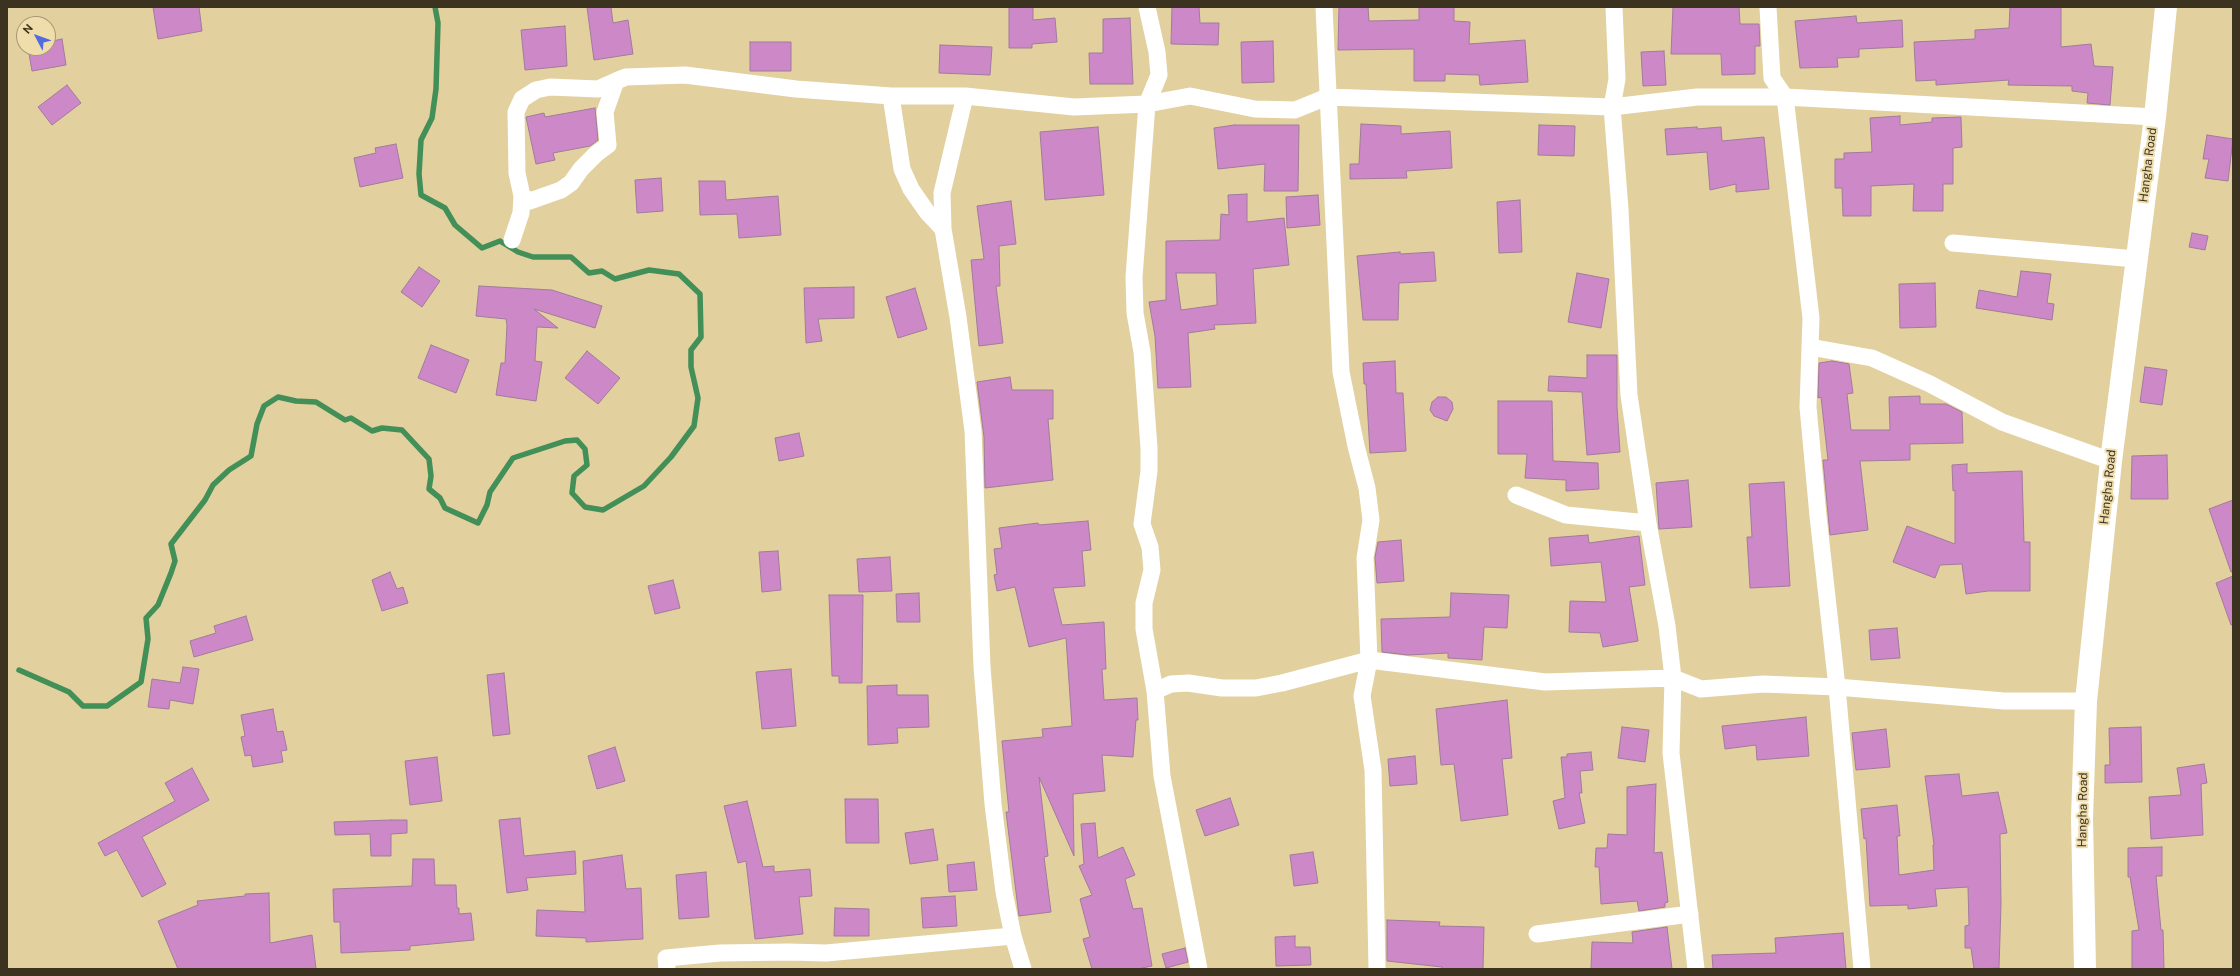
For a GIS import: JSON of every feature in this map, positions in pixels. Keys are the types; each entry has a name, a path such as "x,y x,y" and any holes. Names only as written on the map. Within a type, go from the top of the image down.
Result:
{"highway":[{"name":"Hangha Road","path":"2085,969 2082,818 2086,701 2111,461 2166,7"}],"street":[{"path":"1147,7 1157,52 1159,75 1147,104 1137,218 1135,306 1142,352 1149,448 1149,471 1142,524 1150,547 1152,570 1144,603 1144,629 1155,691 1162,776 1199,969"},
{"path":"1324,7 1341,372 1356,446 1367,488 1371,520 1365,558 1369,660 1362,696 1373,770 1377,969"},
{"path":"1614,7 1617,79 1612,107 1621,217 1629,395 1648,523 1665,618 1673,678 1671,753 1696,969"},
{"path":"1768,7 1772,78 1785,98 1811,318 1808,407 1818,516 1837,687 1862,969"},
{"path":"512,240 521,213 522,196 516,173 516,112 522,99 536,90 550,86 598,89 626,77 686,75 796,89 891,96 965,96 1074,107 1147,104 1190,96 1254,109 1295,110 1327,97 1612,107 1698,97 1785,98 2154,116"},
{"path":"522,196 530,201 561,190 571,183 580,169 608,145 605,112 616,81"},
{"path":"891,96 902,169 911,189 927,212 943,229"},
{"path":"965,96 942,192 943,229 958,317 973,431 982,667 993,804 1004,892 1013,936 1023,969"},
{"path":"1953,243 2136,259"},
{"path":"1810,347 1872,358 1930,384 2002,422 2111,461"},
{"path":"1516,495 1566,515 1648,523"},
{"path":"1155,691 1171,684 1188,683 1222,688 1256,688 1282,683 1369,660 1545,682 1673,678 1701,689 1763,684 1837,687 2004,701 2086,701"},
{"path":"1537,934 1690,914"},
{"path":"667,969 666,958 720,953 826,953 1013,936"}],"building":[{"path":"153,7 199,7 202,31 158,39"},
{"path":"587,7 611,7 613,23 628,20 633,54 594,60"},
{"path":"1009,7 1033,7 1033,20 1055,18 1057,42 1032,44 1032,48 1009,48"},
{"path":"1172,7 1199,7 1200,23 1219,23 1218,45 1171,44"},
{"path":"1339,7 1368,7 1369,21 1419,20 1419,7 1454,7 1454,21 1470,22 1469,44 1525,40 1528,82 1480,85 1479,75 1445,74 1445,81 1414,81 1414,49 1338,50"},
{"path":"1673,7 1739,7 1740,24 1759,24 1760,46 1755,46 1755,74 1722,75 1721,54 1671,54"},
{"path":"2010,7 2061,7 2061,47 2091,44 2094,66 2113,67 2110,105 2087,103 2088,93 2072,91 2072,86 2008,85 2009,80 1936,85 1936,80 1916,81 1914,42 1975,39 1975,30 2009,28"},
{"path":"1856,16 1857,23 1902,20 1903,47 1859,49 1859,57 1837,58 1838,67 1800,68 1795,21"},
{"path":"1130,18 1133,84 1090,84 1089,53 1103,53 1103,19"},
{"path":"565,26 567,66 525,70 521,30"},
{"path":"62,39 66,65 32,71 29,56 56,56 56,40"},
{"path":"1273,41 1274,82 1242,83 1241,42"},
{"path":"750,42 791,42 791,71 750,71"},
{"path":"940,45 992,47 990,75 939,73"},
{"path":"1664,51 1666,85 1643,86 1641,52"},
{"path":"67,85 81,103 52,125 38,107"},
{"path":"595,108 598,140 590,146 553,153 555,160 536,164 526,117 544,113 545,117"},
{"path":"1900,116 1900,125 1932,122 1932,118 1961,117 1962,147 1953,148 1953,184 1943,184 1943,211 1913,211 1914,184 1871,186 1871,216 1843,216 1842,188 1835,188 1835,159 1844,159 1844,153 1872,152 1870,118"},
{"path":"1361,124 1401,126 1401,134 1450,131 1452,168 1406,171 1407,178 1350,179 1350,164 1359,164"},
{"path":"1234,125 1299,125 1298,191 1264,191 1265,164 1218,169 1214,128"},
{"path":"1539,125 1575,126 1574,156 1538,155"},
{"path":"1098,127 1104,195 1045,200 1040,132"},
{"path":"1697,127 1697,129 1721,127 1722,141 1764,137 1769,189 1736,192 1736,184 1710,190 1707,152 1667,155 1665,129"},
{"path":"2207,135 2233,139 2228,181 2205,178 2209,159 2203,159"},
{"path":"396,144 403,178 360,187 354,158 376,153 375,148"},
{"path":"661,178 663,211 637,213 635,180"},
{"path":"699,181 725,181 726,200 778,196 781,235 739,238 737,214 700,215"},
{"path":"1247,194 1247,222 1284,218 1289,265 1253,269 1256,323 1214,325 1215,329 1188,333 1191,387 1158,388 1155,336 1149,302 1166,300 1166,241 1220,240 1221,214 1229,215 1228,195","holes":["1176,273 1216,273 1217,305 1181,310"]},
{"path":"1318,195 1320,225 1287,228 1286,197"},
{"path":"1520,200 1522,252 1499,253 1497,202"},
{"path":"1011,201 1016,244 999,246 1000,286 996,286 1003,343 979,346 971,260 984,259 977,206"},
{"path":"2192,233 2208,236 2205,250 2189,247"},
{"path":"1400,252 1400,254 1434,252 1436,281 1399,283 1398,320 1363,320 1357,256"},
{"path":"419,267 440,281 422,307 401,292"},
{"path":"2021,271 2051,274 2047,303 2054,304 2052,320 1976,308 1979,290 2017,297"},
{"path":"1577,273 1609,279 1601,328 1568,322"},
{"path":"1935,283 1936,327 1900,328 1899,284"},
{"path":"479,286 552,290 602,306 595,328 534,309 558,328 537,327 535,361 542,362 536,401 496,395 501,363 505,363 507,325 506,319 476,316"},
{"path":"854,287 854,318 818,319 822,341 806,343 804,288"},
{"path":"915,288 927,329 898,338 886,297"},
{"path":"431,345 469,360 456,393 418,378"},
{"path":"587,351 620,378 598,404 565,378"},
{"path":"1587,355 1617,355 1617,407 1620,452 1587,455 1582,392 1548,391 1549,376 1587,378"},
{"path":"1395,361 1396,393 1403,393 1406,451 1370,453 1366,384 1364,384 1363,363"},
{"path":"1832,361 1849,364 1853,393 1847,394 1851,430 1890,430 1889,397 1920,396 1920,404 1946,404 1962,412 1963,443 1910,444 1910,460 1860,461 1868,530 1830,535 1823,460 1828,460 1821,397 1818,398 1819,363"},
{"path":"2145,367 2167,370 2162,405 2140,402"},
{"path":"1010,377 1012,390 1053,390 1053,419 1048,419 1053,480 985,488 984,437 977,382"},
{"path":"1438,397 1446,397 1452,402 1453,409 1447,421 1434,416 1430,410 1432,402"},
{"path":"1498,401 1552,401 1553,461 1598,463 1599,489 1566,491 1566,480 1525,478 1527,454 1498,454"},
{"path":"799,433 804,456 779,461 775,438"},
{"path":"2167,455 2168,499 2131,499 2132,456"},
{"path":"1967,464 1967,473 2022,471 2024,542 2030,542 2030,591 1988,591 1966,594 1962,564 1940,565 1935,578 1893,562 1907,526 1955,544 1955,490 1953,491 1952,465"},
{"path":"1688,480 1692,527 1659,529 1656,483"},
{"path":"1784,482 1790,586 1750,588 1747,537 1752,537 1749,484"},
{"path":"2233,500 2233,572 2231,572 2209,509"},
{"path":"1088,521 1091,550 1082,551 1085,586 1053,588 1062,625 1104,622 1106,669 1102,669 1104,700 1137,698 1138,720 1136,720 1133,757 1102,755 1105,791 1073,794 1074,856 1039,777 1048,856 1044,857 1051,912 1019,916 1006,812 1009,812 1002,741 1043,737 1042,729 1072,726 1066,638 1029,647 1015,587 997,591 994,575 997,574 994,549 1002,548 999,528 1038,523 1039,525"},
{"path":"1588,535 1589,543 1639,536 1645,585 1629,587 1638,641 1603,647 1600,633 1569,632 1570,601 1606,602 1601,562 1551,566 1549,538"},
{"path":"1401,540 1404,581 1377,583 1375,557 1378,542"},
{"path":"778,551 781,590 762,592 759,552"},
{"path":"890,557 892,591 859,592 857,559"},
{"path":"390,572 397,589 403,587 408,603 382,611 372,580"},
{"path":"2233,576 2233,625 2231,625 2216,583"},
{"path":"673,580 680,608 655,614 648,586"},
{"path":"919,593 920,622 897,622 896,594"},
{"path":"1451,593 1509,595 1507,628 1484,627 1482,660 1448,658 1448,653 1408,655 1382,652 1381,619 1450,617"},
{"path":"829,595 863,595 862,683 839,683 839,676 832,676"},
{"path":"246,616 253,640 194,657 190,641 216,633 214,626"},
{"path":"1897,628 1900,658 1871,660 1869,630"},
{"path":"183,667 199,669 193,704 170,700 169,709 148,707 152,679 180,683"},
{"path":"791,669 796,726 762,729 756,672"},
{"path":"504,673 510,734 493,736 487,675"},
{"path":"897,685 897,695 928,695 929,727 897,728 898,743 868,745 867,686"},
{"path":"1507,700 1512,758 1502,759 1508,815 1461,821 1454,764 1441,765 1436,709"},
{"path":"273,709 277,732 283,731 287,750 281,751 283,762 253,767 251,755 245,756 241,737 245,736 241,715"},
{"path":"1806,717 1809,756 1757,760 1756,745 1725,749 1722,726"},
{"path":"1622,727 1649,730 1645,762 1618,758"},
{"path":"2141,727 2142,782 2105,783 2105,765 2110,765 2109,728"},
{"path":"1886,729 1890,767 1856,770 1852,733"},
{"path":"615,747 625,781 597,789 588,756"},
{"path":"1591,752 1593,770 1580,771 1582,793 1579,793 1585,823 1559,829 1553,801 1565,798 1561,757 1567,757 1567,754"},
{"path":"1415,756 1417,784 1390,786 1388,759"},
{"path":"437,757 442,801 410,805 405,761"},
{"path":"2204,764 2207,783 2201,784 2203,835 2151,839 2149,797 2181,795 2177,768"},
{"path":"192,768 209,800 142,837 166,884 142,897 117,850 105,856 98,843 175,801 165,783"},
{"path":"1959,774 1962,796 1998,792 2007,833 2000,834 2001,904 1999,968 1974,969 1971,948 1965,948 1965,926 1969,925 1968,887 1935,889 1937,906 1908,909 1908,905 1870,906 1866,838 1864,839 1861,809 1897,805 1900,836 1897,836 1899,875 1934,870 1934,845 1925,776"},
{"path":"1656,784 1654,853 1662,852 1668,902 1665,903 1665,907 1639,911 1637,901 1601,904 1599,867 1595,867 1596,848 1607,848 1608,834 1627,835 1627,787"},
{"path":"1230,798 1239,825 1205,836 1196,810"},
{"path":"845,799 878,799 879,843 846,843"},
{"path":"747,801 763,867 774,866 774,872 810,869 812,896 799,897 803,934 755,939 746,861 738,863 724,806"},
{"path":"520,818 524,856 575,851 576,874 526,878 528,890 507,893 499,820"},
{"path":"407,820 407,833 391,834 391,856 371,856 370,834 335,835 334,822"},
{"path":"1095,823 1098,858 1123,847 1135,875 1125,879 1133,909 1142,908 1152,966 1137,969 1092,969 1083,939 1090,937 1080,899 1092,895 1079,866 1084,864 1081,824"},
{"path":"933,829 938,860 910,864 905,833"},
{"path":"2162,847 2162,876 2156,876 2161,930 2163,930 2164,969 2132,969 2132,931 2139,930 2130,877 2128,877 2128,848"},
{"path":"1313,852 1318,883 1294,886 1290,855"},
{"path":"622,855 626,889 641,888 643,939 586,942 586,938 536,936 537,910 585,912 583,861"},
{"path":"413,859 434,859 435,885 456,885 457,908 459,908 459,914 471,913 474,940 410,946 410,950 341,953 340,922 334,922 333,889 412,886"},
{"path":"974,862 977,890 949,892 947,865"},
{"path":"706,872 709,917 679,919 676,875"},
{"path":"269,893 270,943 312,935 316,969 178,969 158,921 198,905 197,901 245,896 245,894"},
{"path":"955,896 957,926 923,928 921,898"},
{"path":"835,908 869,909 869,936 834,936"},
{"path":"1387,920 1440,922 1439,926 1484,927 1483,969 1442,969 1442,967 1387,961"},
{"path":"1667,927 1672,969 1591,969 1592,942 1633,943 1632,932"},
{"path":"1843,933 1846,969 1713,969 1712,955 1776,953 1775,938"},
{"path":"1295,936 1295,947 1310,947 1311,965 1276,966 1275,937"},
{"path":"1185,948 1188,962 1166,968 1162,954"}],"waterway":[{"path":"19,670 69,692 83,706 107,706 141,682 148,639 146,618 158,605 171,573 175,561 171,544 205,500 213,485 229,470 251,456 257,424 264,406 278,397 296,401 316,402 345,420 351,418 372,431 382,428 402,430 429,459 431,476 429,489 440,498 445,508 478,523 487,505 490,492 513,458 565,441 577,440 585,449 587,465 574,476 572,493 585,507 603,510 644,486 671,457 694,426 698,398 691,367 691,350 701,337 700,294 679,274 649,270 615,279 602,271 589,273 571,257 533,257 518,252 500,241 482,248 455,225 445,208 421,195 419,174 421,140 432,118 436,89 438,23 435,7"}]}
